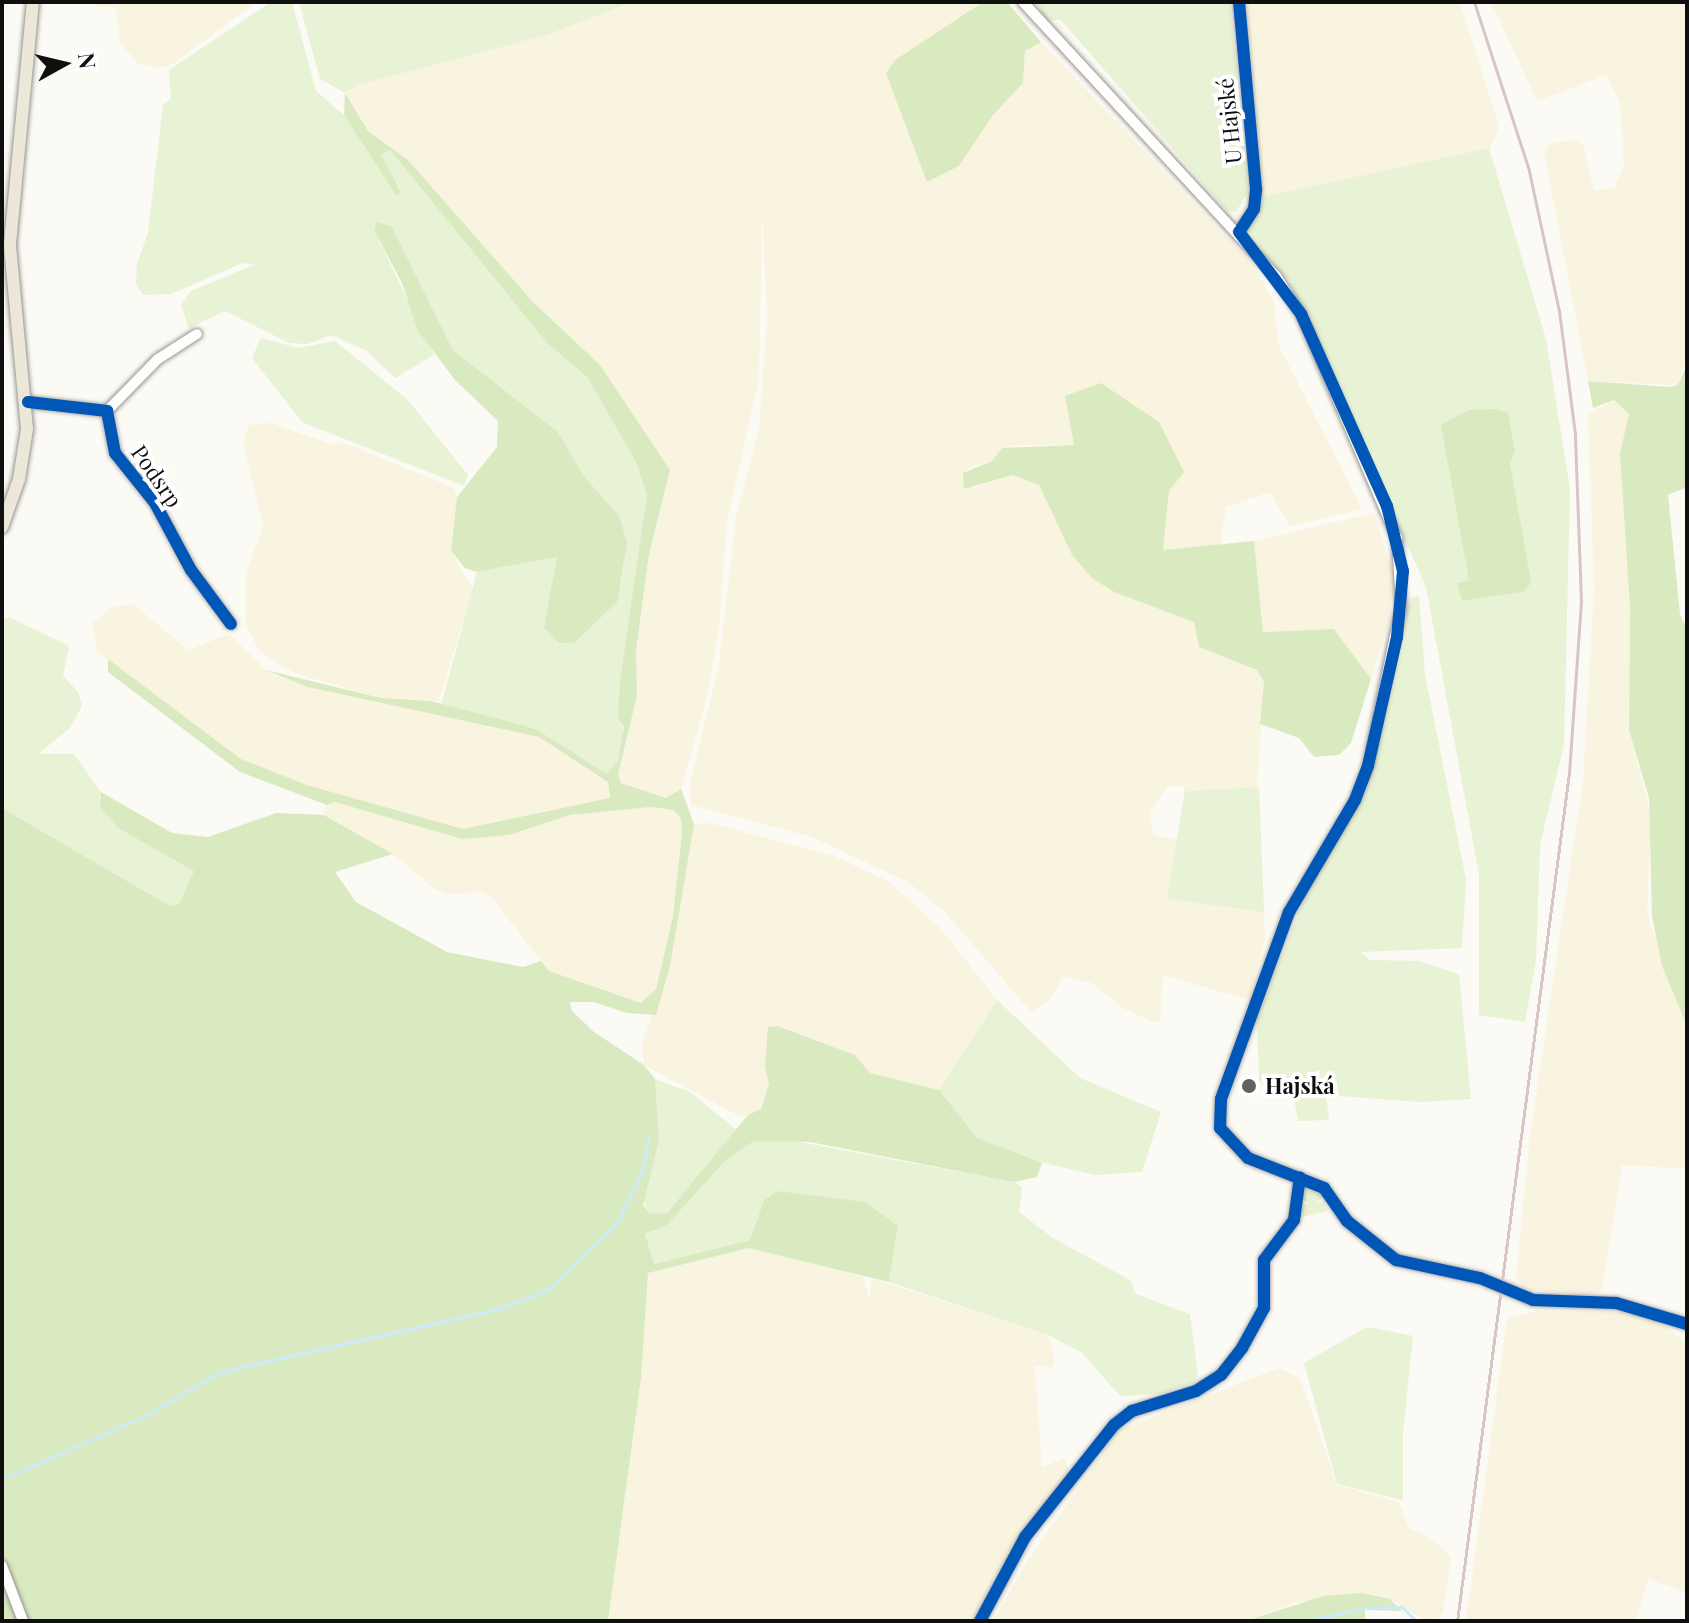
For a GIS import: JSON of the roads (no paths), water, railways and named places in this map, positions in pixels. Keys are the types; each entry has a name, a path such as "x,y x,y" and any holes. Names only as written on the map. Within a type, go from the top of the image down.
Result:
{"main road":[{"path":"2,527 24,455 28,402 10,244 33,2"}],"street":[{"path":"1023,2 1239,232 1301,314 1387,506 1403,571 1397,637 1368,766 1355,800 1289,912 1221,1099 1220,1128 1248,1158 1324,1188 1347,1221 1396,1260 1480,1278 1533,1300 1616,1303 1687,1324"},
{"name":"U Hajské","path":"1239,2 1256,190 1254,209 1239,232"},
{"path":"28,402 107,411 158,359 197,334"},
{"name":"Podsrp","path":"107,411 115,453 155,503 191,570 231,624"},
{"path":"980,1621 1025,1537 1114,1425 1132,1411 1196,1391 1221,1375 1242,1348 1264,1308 1264,1260 1294,1220 1300,1177"},
{"path":"2,1566 23,1621"}],"waterway":[{"path":"2,1479 147,1415 220,1372 502,1308 549,1289 617,1223 643,1170 649,1134"},
{"path":"1306,1621 1365,1608 1402,1607 1416,1621"}],"railway":[{"path":"1457,1621 1569,773 1581,601 1575,434 1559,311 1528,167 1474,2"}],"place":[{"name":"Hajská","path":"1249,1086"}]}
